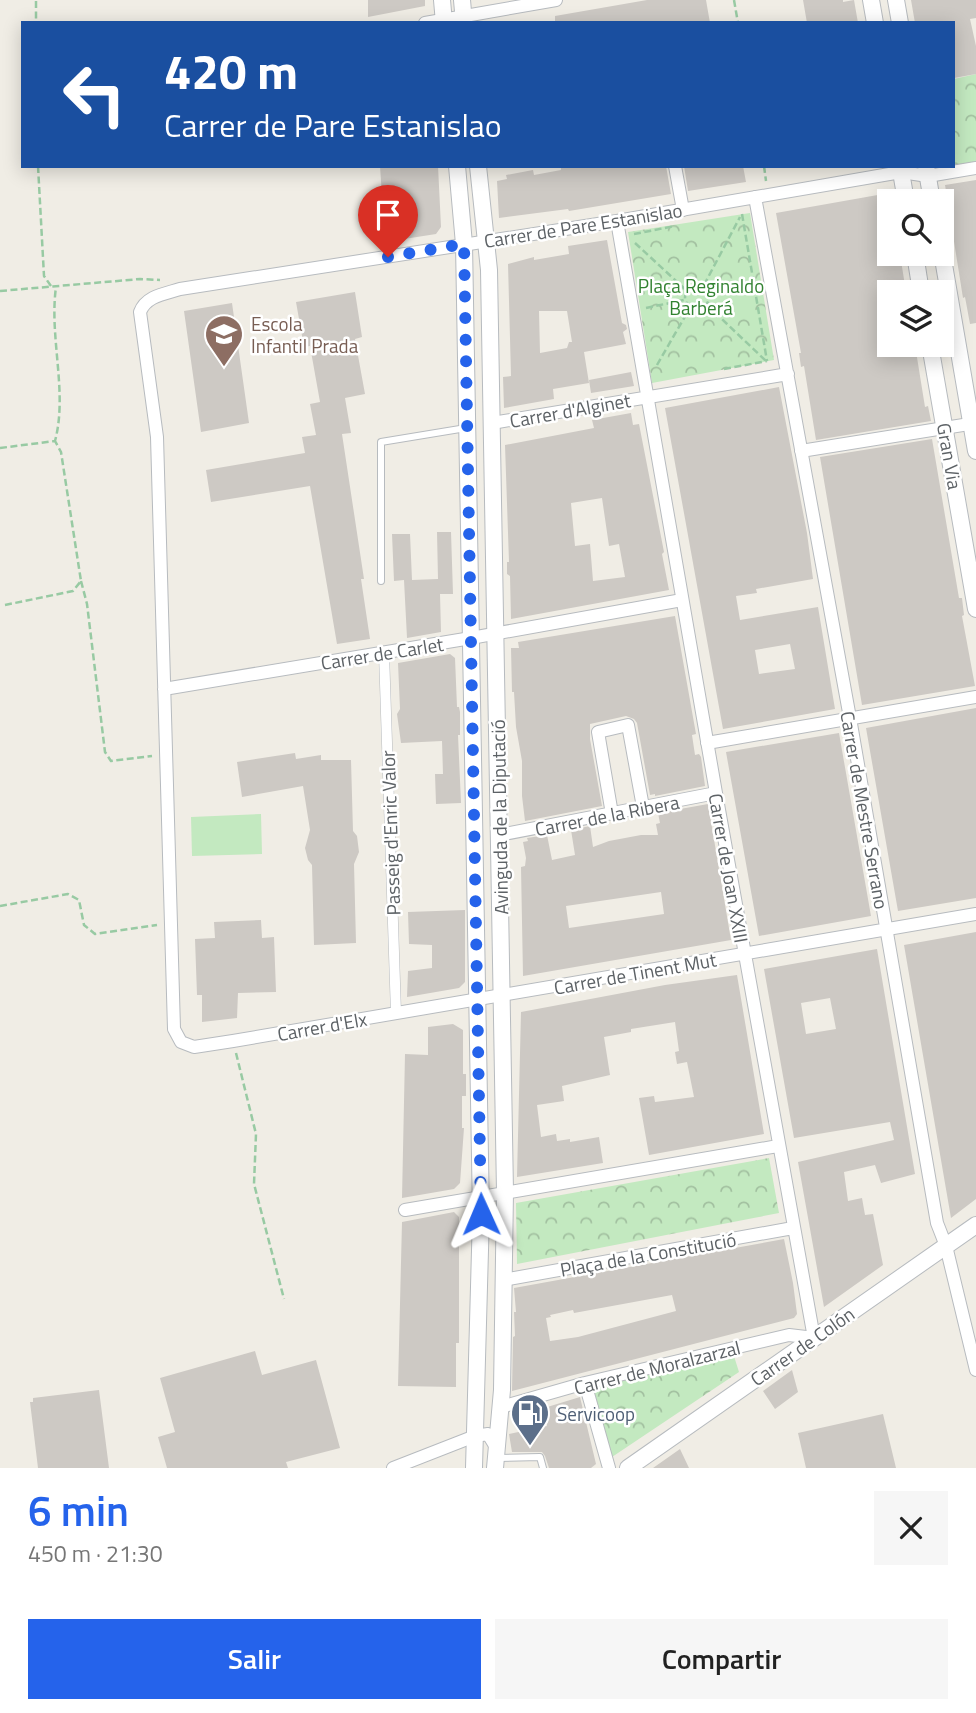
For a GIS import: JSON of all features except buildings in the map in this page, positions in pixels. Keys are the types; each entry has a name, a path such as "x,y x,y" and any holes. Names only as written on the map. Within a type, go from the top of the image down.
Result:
{"street":[{"path":"442,0 444,21 464,20 556,0"},
{"path":"462,0 464,20"},
{"path":"871,0 875,21"},
{"path":"896,0 900,21"},
{"name":"Avinguda de la Diputació","path":"457,168 464,244 478,999 480,1197 474,1468"},
{"name":"Avinguda de la Diputació","path":"478,168 487,241 492,423 505,1192 501,1406 496,1458"},
{"path":"675,168 683,210"},
{"name":"Carrer de Pare Estanislao","path":"164,689 157,437 140,312 143,303 180,289 683,210 900,169 927,171 976,168"},
{"path":"900,169 904,189"},
{"path":"927,171 930,189"},
{"path":"617,221 647,397 788,374 755,197"},
{"name":"Gran Via","path":"944,266 974,423 976,451"},
{"name":"Gran Via","path":"932,357 976,609"},
{"name":"Carrer de Mestre Serrano","path":"788,374 937,1223 946,1245 976,1370"},
{"name":"Carrer d'Alginet","path":"492,423 647,397"},
{"name":"Carrer de Joan XXIII","path":"647,397 814,1338"},
{"path":"801,451 974,423"},
{"name":"Carrer de Carlet","path":"164,689 682,600"},
{"name":"Passeig d'Enric Valor","path":"384,653 396,1013"},
{"path":"164,689 170,923"},
{"path":"707,743 976,696"},
{"path":"612,814 598,732 628,726 643,807"},
{"name":"Carrer de la Ribera","path":"499,835 716,793"},
{"name":"Carrer de Tinent Mut","path":"478,999 976,914"},
{"name":"Carrer d'Elx","path":"170,923 174,1029 181,1042 194,1047 478,999"},
{"path":"405,1210 779,1146"},
{"name":"Carrer de Colón","path":"628,1468 976,1225"},
{"name":"Plaça de la Constitució","path":"503,1280 793,1228"},
{"name":"Carrer de Moralzarzal","path":"501,1406 585,1383 789,1335 814,1338"},
{"path":"585,1383 609,1468"},
{"path":"393,1468 475,1436 488,1434 496,1458"}],"lane":[{"path":"381,581 381,442 468,428"},
{"path":"496,1458 540,1457 543,1468"}],"path":[{"path":"734,0 738,21"},
{"path":"36,1 36,21"},
{"path":"38,168 44,276 51,286"},
{"path":"704,285 741,214 767,362"},
{"path":"627,235 687,291"},
{"path":"0,291 140,279 171,281 180,289"},
{"path":"704,285 690,287 684,294 686,304 695,309 707,305"},
{"path":"704,285 709,294 707,305"},
{"path":"56,287 53,309 60,421 55,441 61,452 80,582 87,604 105,752 111,761 166,754"},
{"path":"632,311 685,300"},
{"path":"707,305 767,362"},
{"path":"644,380 649,379 691,306"},
{"path":"715,371 767,362"},
{"path":"0,448 55,441"},
{"path":"5,605 73,591 80,582"},
{"path":"0,906 68,894 79,900 84,925 95,934 170,923"},
{"path":"233,1041 256,1133 254,1184 284,1299"}],"green space":[{"path":"976,74 976,163 955,166 955,79"},
{"name":"Plaça Reginaldo Barberá","path":"750,213 774,360 652,383 628,232"},
{"path":"261,814 262,854 192,856 191,817"},
{"path":"769,1158 779,1213 517,1264 516,1203"},
{"path":"733,1353 739,1372 612,1457 591,1386"}],"place":[{"name":"Escola Infantil Prada","path":"224,368"},
{"name":"Servicoop","path":"530,1447"}],"route":[{"path":"388,257 464,244 481,1214"}]}
